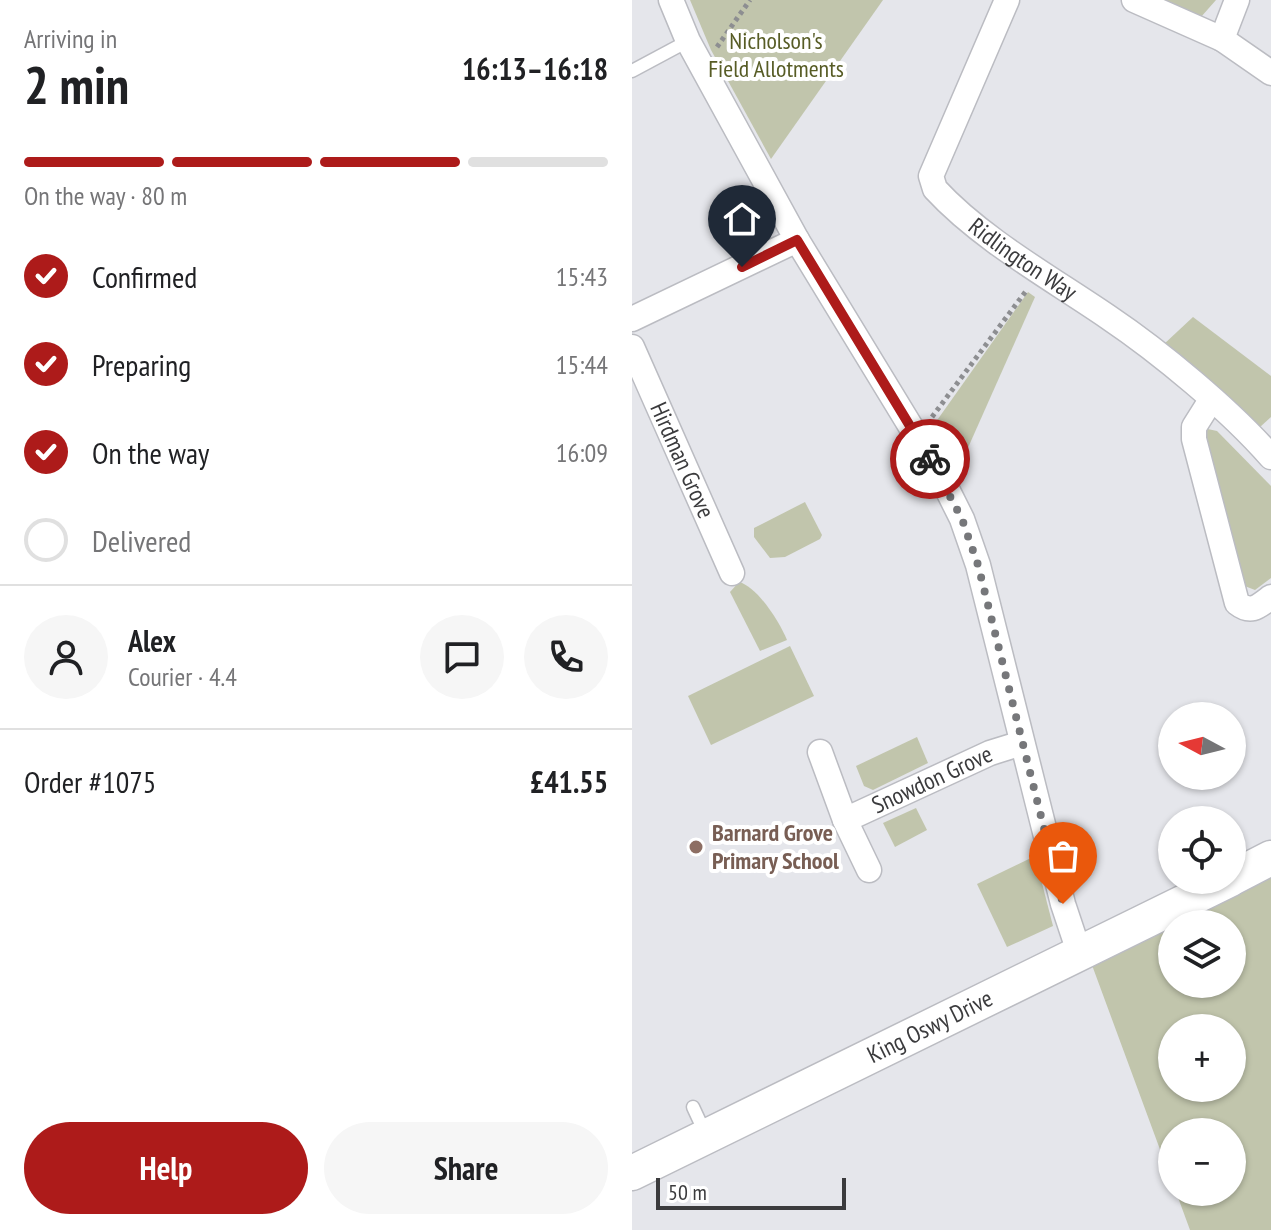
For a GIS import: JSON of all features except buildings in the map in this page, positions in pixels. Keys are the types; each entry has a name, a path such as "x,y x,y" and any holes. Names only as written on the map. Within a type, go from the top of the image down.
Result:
{"street":[{"path":"671,0 702,68 797,240 917,437 962,519 978,565 1063,904 1080,955"},
{"name":"Ridlington Way","path":"1007,0 931,176 935,189 1040,273 1111,319 1211,400 1271,457"},
{"path":"1134,0 1222,39 1271,73"},
{"path":"1222,39 1237,0"},
{"path":"632,319 797,240"},
{"name":"Hirdman Grove","path":"632,347 732,573"},
{"path":"1211,400 1194,427 1194,439 1237,603 1244,609 1254,610 1271,597"},
{"name":"Snowdon Grove","path":"845,820 990,753 1022,743"},
{"name":"Snowdon Grove","path":"820,752 845,820 869,870"},
{"name":"King Oswy Drive","path":"1246,871 1271,858"},
{"name":"King Oswy Drive","path":"632,1173 1200,894"}],"lane":[{"path":"632,71 688,41"},
{"path":"693,1107 708,1138"}],"path":[{"path":"702,68 750,0"},
{"path":"917,437 1040,273"}],"green space":[{"name":"Nicholson's Field Allotments","path":"690,0 883,0 771,159 711,50"},
{"path":"1153,0 1216,0 1201,17"},
{"path":"1028,292 1035,297 959,468 933,426"},
{"path":"1193,317 1271,376 1271,417 1260,427 1163,345"},
{"path":"1203,428 1217,431 1271,486 1271,578 1255,590 1242,585"},
{"path":"805,502 822,535 820,539 785,557 770,558 754,537 754,528"},
{"path":"739,582 761,598 787,640 760,651 730,592"},
{"path":"790,646 814,696 711,745 688,696"},
{"path":"917,737 928,763 873,790 864,786 856,766"},
{"path":"916,808 927,830 895,847 883,823"},
{"path":"1035,856 1053,926 1007,947 977,884"},
{"path":"1271,866 1271,1230 1190,1230 1181,1206 1246,1206 1246,1118 1158,1118 1158,1144 1089,957 1158,922 1158,998 1246,998 1246,910 1183,910 1215,894 1246,894 1246,878"}],"way so far":[{"path":"930,459 962,519 978,565 1063,904"}],"place":[{"name":"Barnard Grove Primary School","path":"696,847"}],"route":[{"path":"742,267 797,240 930,459"}]}
